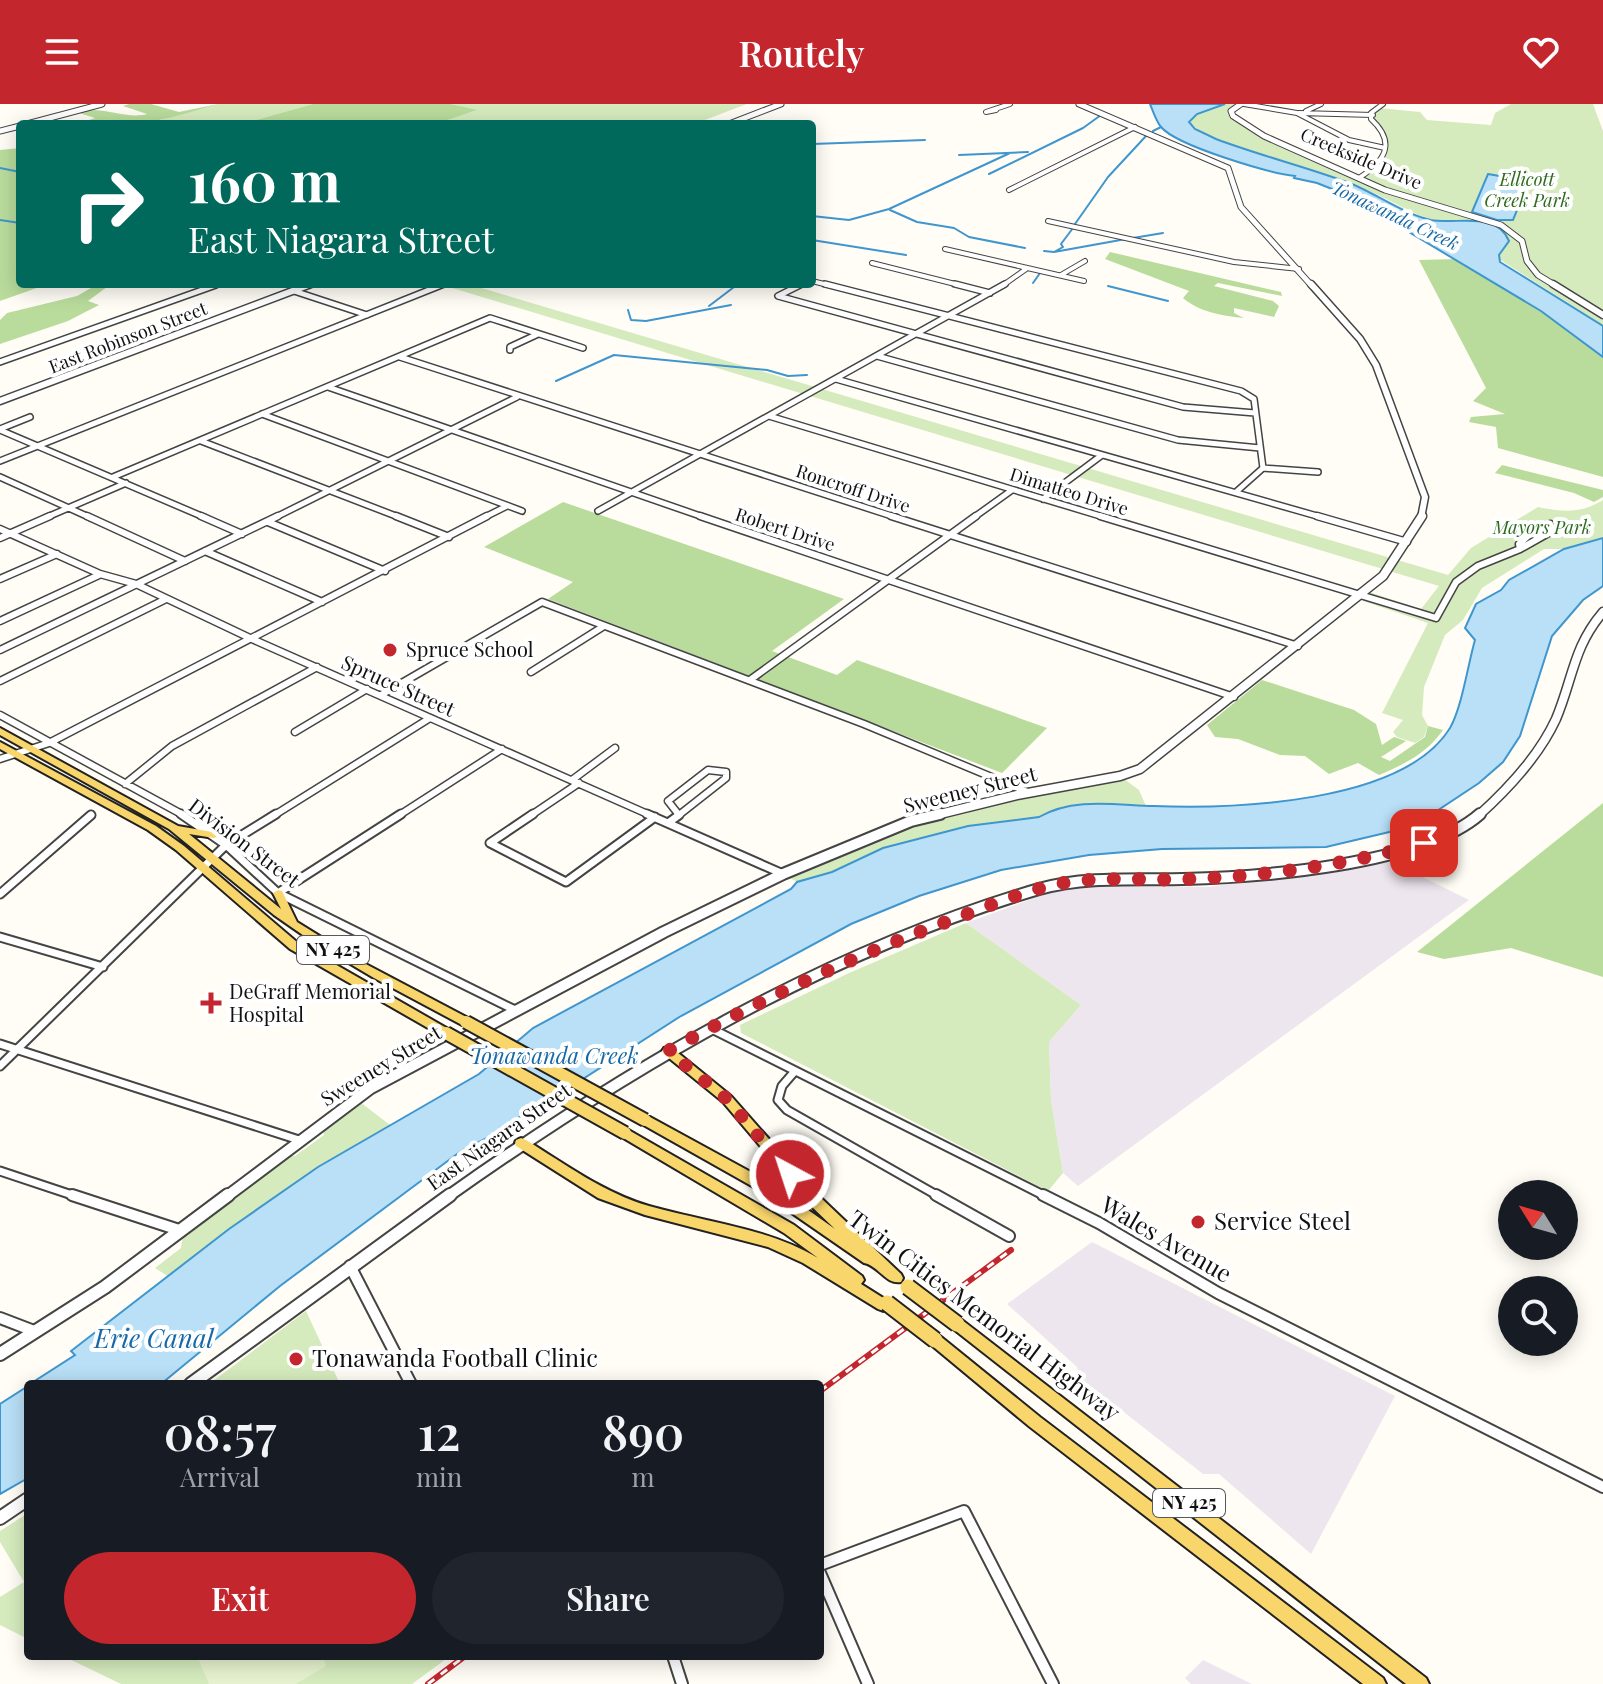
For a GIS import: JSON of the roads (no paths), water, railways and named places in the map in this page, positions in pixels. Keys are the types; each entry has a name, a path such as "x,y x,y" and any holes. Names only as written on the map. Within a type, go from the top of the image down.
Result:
{"main road":[{"name":"Twin Cities Memorial Highway","path":"0,731 173,827 294,925 330,948 784,1199 957,1324 1420,1684"},
{"name":"NY 425","path":"0,745 152,828 204,867 294,946 789,1229 1377,1684"},
{"path":"173,827 214,835"},
{"path":"278,893 294,925"},
{"path":"668,1051 727,1099 802,1188 902,1283"},
{"path":"521,1143 603,1194 645,1210 771,1242 819,1265 885,1304"}],"street":[{"path":"42,120 102,104"},
{"path":"739,120 781,104"},
{"path":"996,110 1010,104"},
{"name":"Sweeney Street","path":"0,1354 105,1287 299,1140 392,1075 783,874 911,821 1140,769 1383,576 1423,515 1425,497 1376,365 1360,339 1241,207 1228,168 1079,104"},
{"path":"1243,104 1298,113 1371,115 1383,104"},
{"name":"Creekside Drive","path":"1243,104 1233,109 1232,114 1248,128 1403,197 1475,215 1508,228 1522,241 1527,261 1538,275 1603,315"},
{"path":"1298,113 1321,104"},
{"path":"1298,113 1349,140 1385,148"},
{"path":"1359,178 1378,166 1385,148 1387,136 1371,115"},
{"path":"1009,190 1135,127"},
{"path":"1345,171 1367,173"},
{"path":"1048,221 1234,262 1299,269"},
{"path":"945,249 1084,281"},
{"path":"1061,275 1085,261"},
{"path":"872,263 990,293"},
{"path":"598,511 1017,278 1026,269"},
{"path":"816,282 1241,391 1254,399 1263,468"},
{"path":"0,362 208,288"},
{"name":"East Robinson Street","path":"0,401 302,288"},
{"path":"0,461 435,288"},
{"path":"794,288 778,296 914,336 1183,407 1255,413"},
{"path":"294,291 367,315"},
{"path":"113,477 490,318 583,348"},
{"path":"510,350 510,347 538,334"},
{"path":"877,356 1178,440 1260,448"},
{"name":"Roncroff Drive","path":"400,357 1298,646"},
{"path":"836,379 1407,542"},
{"name":"Robert Drive","path":"328,387 1234,697"},
{"path":"0,650 331,492 517,397"},
{"path":"262,414 522,511"},
{"name":"Dimatteo Drive","path":"769,416 1436,618 1456,582 1478,566 1520,549"},
{"path":"0,429 30,417"},
{"path":"0,429 242,534"},
{"path":"200,441 449,537"},
{"path":"1043,499 1102,455"},
{"path":"1236,492 1263,468 1318,472"},
{"path":"0,477 185,561"},
{"path":"0,538 126,483"},
{"path":"750,680 1012,490"},
{"path":"0,759 49,743 507,506"},
{"path":"268,522 385,571"},
{"path":"1550,524 1552,531 1520,549 1519,544 1538,527 1550,524"},
{"name":"Spruce Street","path":"0,529 100,574 136,584 252,639 783,874"},
{"path":"205,551 322,602"},
{"path":"0,579 57,554"},
{"path":"0,621 100,574"},
{"path":"0,681 166,599"},
{"path":"381,695 542,602 750,680 1030,793"},
{"name":"East Niagara Street","path":"196,1380 521,1143 668,1051 868,951 1059,884 1112,878 1206,878 1295,868 1389,852 1456,831 1488,806 1546,738 1558,713 1578,643 1603,612"},
{"path":"531,672 604,626"},
{"path":"125,784 172,746 317,667"},
{"path":"295,732 367,689"},
{"name":"Division Street","path":"0,715 189,818 226,845 278,893 515,1010"},
{"path":"0,1066 226,845 430,718"},
{"path":"615,748 490,843 566,882 655,817"},
{"path":"278,893 502,749"},
{"path":"668,823 679,815 726,778 726,772 708,770 668,801 679,815"},
{"path":"0,894 91,815"},
{"path":"0,937 103,967"},
{"name":"Wales Avenue","path":"710,1028 1099,1223 1218,1293 1603,1487"},
{"path":"0,1044 299,1140"},
{"path":"795,1071 778,1094 778,1100 787,1110 1009,1236"},
{"path":"0,1171 181,1231"},
{"path":"350,1266 409,1380"},
{"path":"0,1318 36,1332"},
{"path":"0,1518 24,1502"},
{"path":"824,1564 964,1511 1053,1684"},
{"path":"824,1582 868,1684"},
{"path":"674,1660 682,1684"}],"water":[{"path":"1150,104 1225,104 1197,114 1189,122 1195,129 1216,139 1352,184 1421,217 1495,225 1509,241 1499,255 1500,262 1603,326 1603,357 1541,311 1347,195 1295,176 1224,158 1185,142 1159,125"},
{"name":"Tonawanda Creek","path":"1488,174 1529,181 1513,220 1497,220 1472,212"},
{"name":"Erie Canal","path":"1603,538 1603,586 1583,600 1552,636 1520,736 1503,762 1479,783 1423,820 1402,829 1326,847 1162,849 1089,855 1001,870 919,896 851,924 681,1016 547,1102 536,1105 499,1132 461,1151 280,1286 166,1380 36,1380 75,1355 71,1351 229,1229 318,1167 479,1074 533,1028 791,889 797,882 832,872 883,848 968,826 1039,817 1080,804 1187,807 1270,803 1356,787 1395,773 1427,753 1450,728 1475,640 1465,628 1476,604 1501,590 1509,580 1564,549"},
{"path":"24,1389 24,1480 0,1494 0,1404"}],"waterway":[{"path":"989,174 1083,128 1101,115"},
{"path":"1153,131 1161,127"},
{"path":"1075,224 1108,177 1146,136"},
{"path":"816,144 925,140"},
{"path":"959,155 1028,152"},
{"path":"816,216 849,220 889,209 1010,153"},
{"path":"0,168 16,171"},
{"path":"890,210 917,222 954,228 969,237 1025,248"},
{"path":"0,220 16,222"},
{"path":"1054,252 1063,247 1061,244 1073,228"},
{"path":"1133,238 1163,233"},
{"path":"1054,252 1126,239"},
{"path":"816,241 906,255"},
{"path":"1044,251 1054,252"},
{"path":"1033,283 1040,273"},
{"path":"1108,286 1168,301"},
{"path":"709,306 733,288"},
{"path":"628,310 631,320 646,321 731,305"},
{"path":"556,381 614,355 767,370 788,376 807,375"}],"railway":[{"path":"824,1388 1011,1250"},
{"path":"428,1684 460,1660"}],"place":[{"name":"Spruce School","path":"390,650"},
{"name":"DeGraff Memorial Hospital","path":"211,1003"},
{"name":"Service Steel","path":"1198,1222"},
{"name":"Tonawanda Football Clinic","path":"296,1359"}],"park label":[{"name":"Ellicott Creek Park","path":"1527,190"},
{"name":"Mayors Park","path":"1542,528"}]}
